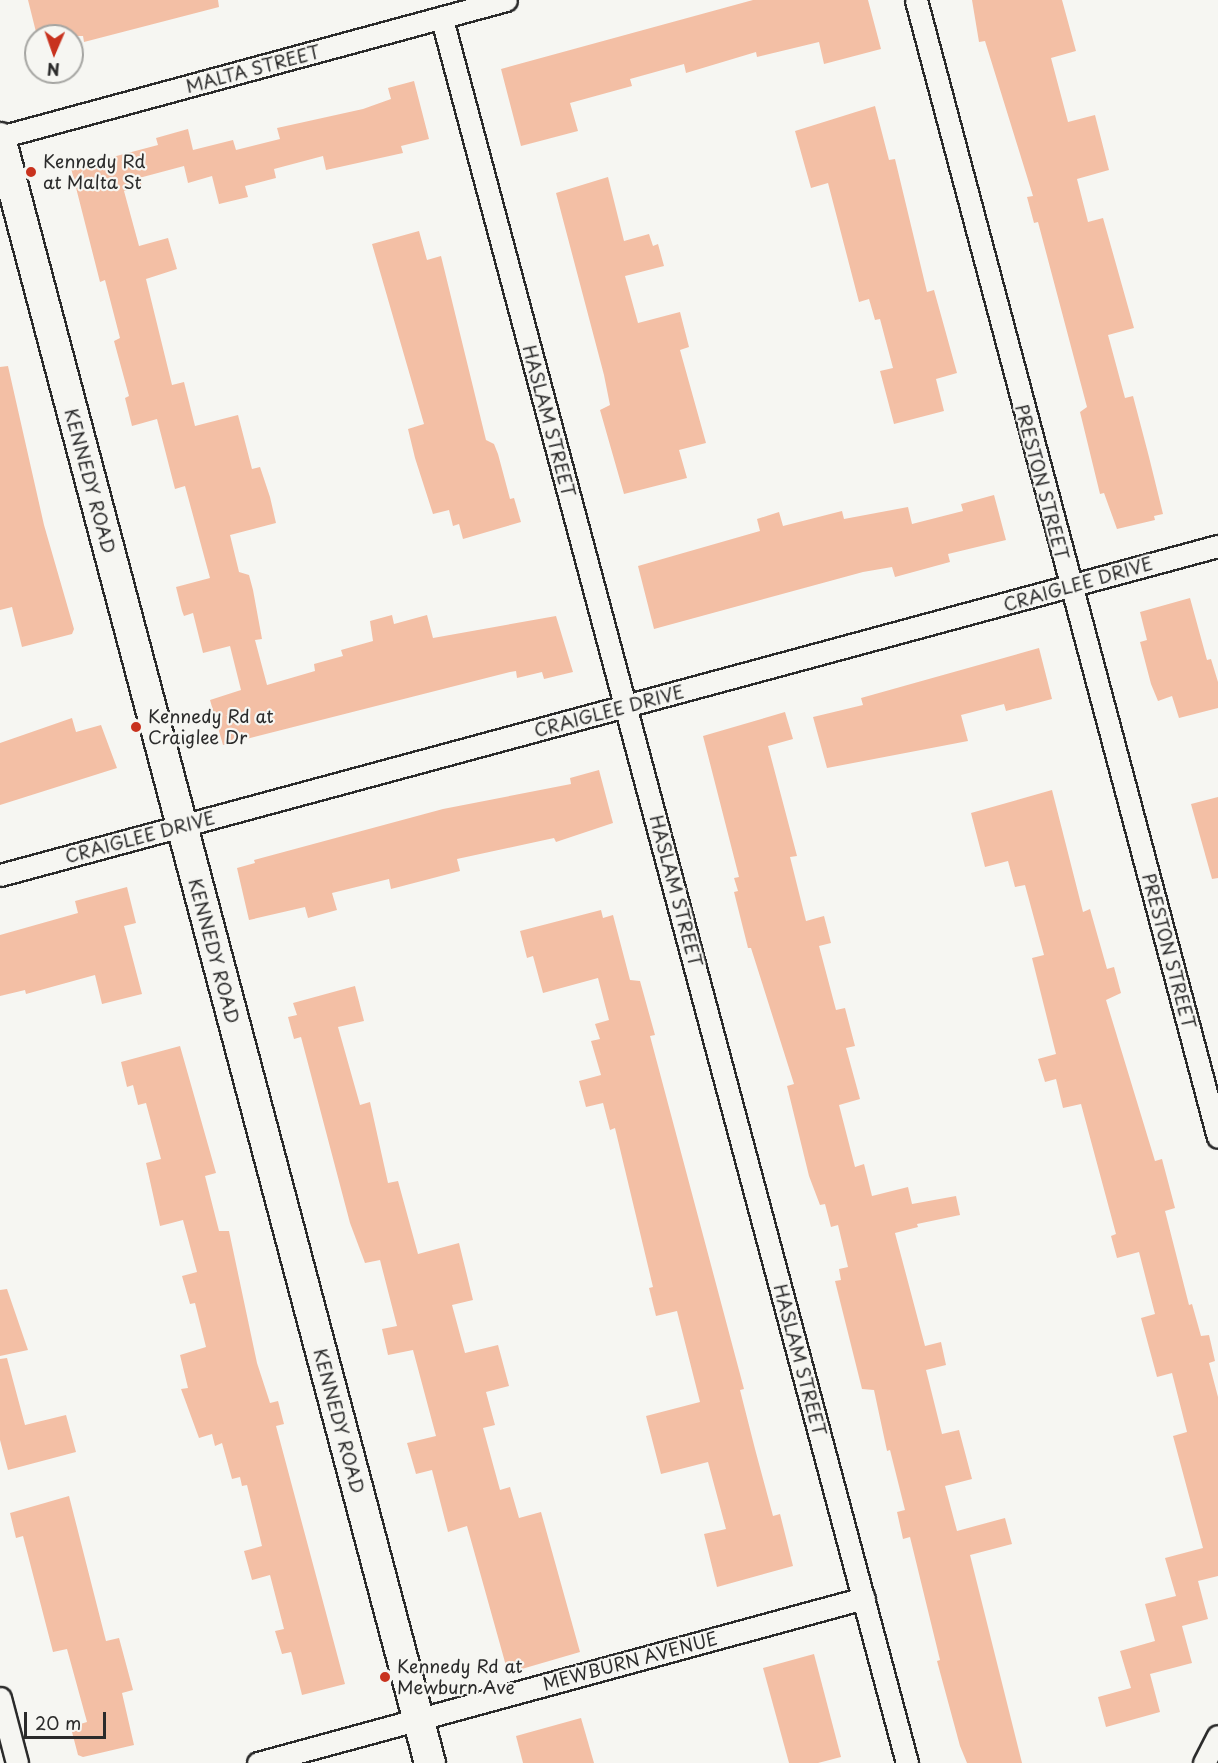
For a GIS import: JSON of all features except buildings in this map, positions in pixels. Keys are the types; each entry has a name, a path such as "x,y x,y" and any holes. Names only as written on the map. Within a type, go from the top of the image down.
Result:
{"street":[{"name":"MALTA STREET","path":"0,138 506,0"},
{"name":"PRESTON STREET","path":"916,0 1070,587 1218,1137"},
{"name":"HASLAM STREET","path":"442,19 907,1763"},
{"name":"KENNEDY ROAD","path":"0,138 430,1763"},
{"name":"CRAIGLEE DRIVE","path":"0,875 1218,546"},
{"name":"MEWBURN AVENUE","path":"258,1763 864,1598"},
{"path":"0,1698 17,1763"},
{"path":"1204,1763 1218,1736"}],"place":[{"name":"Kennedy Rd at Malta St","path":"31,172"},
{"name":"Kennedy Rd at Craiglee Dr","path":"136,727"},
{"name":"Kennedy Rd at Mewburn Ave","path":"385,1677"}]}
